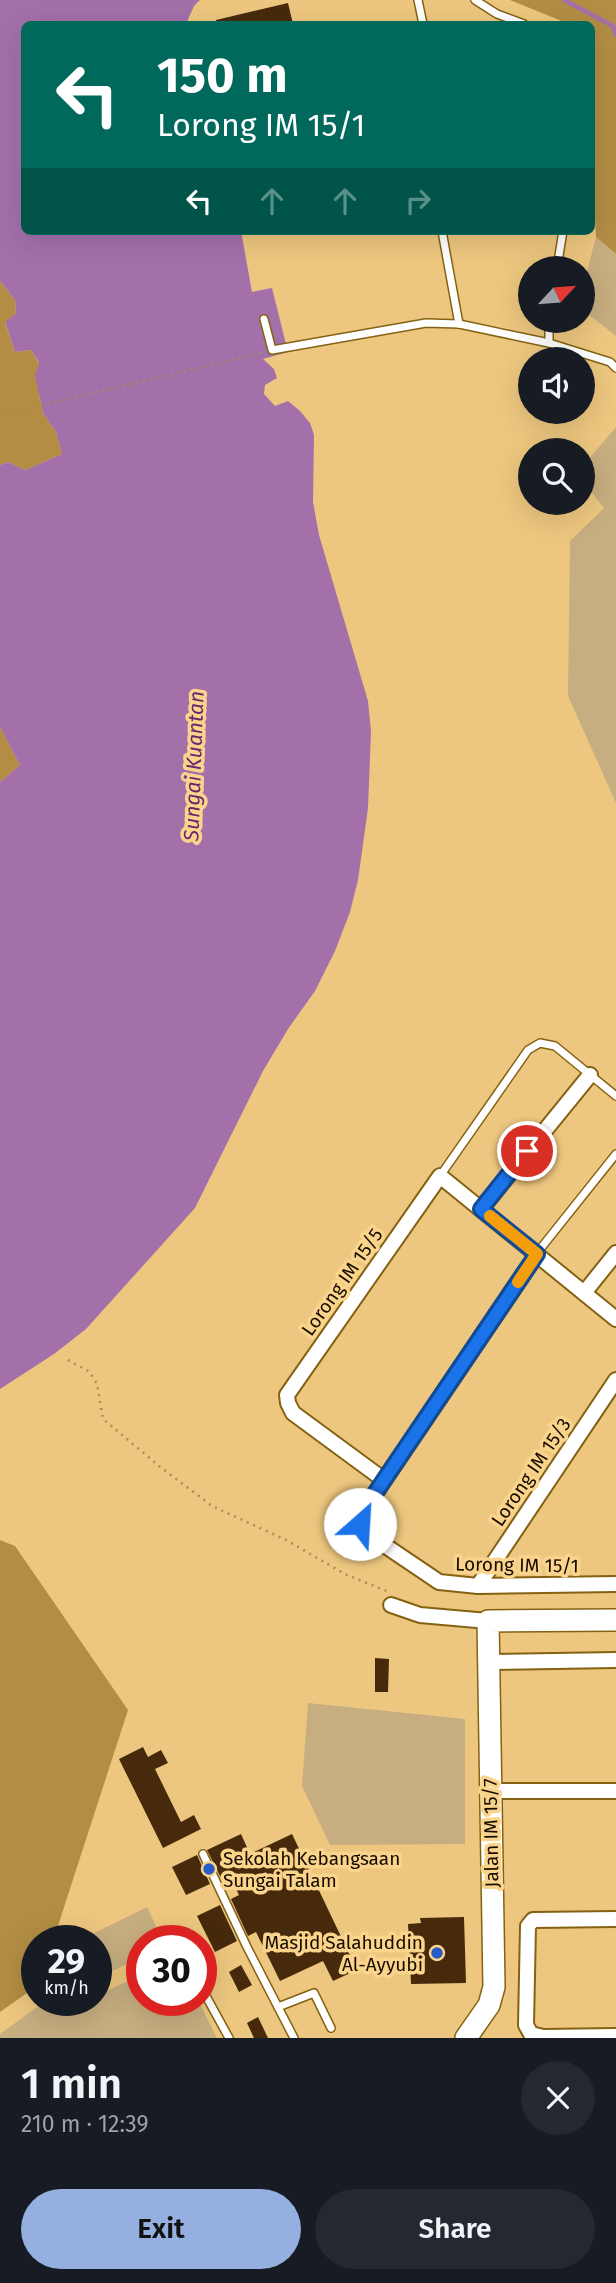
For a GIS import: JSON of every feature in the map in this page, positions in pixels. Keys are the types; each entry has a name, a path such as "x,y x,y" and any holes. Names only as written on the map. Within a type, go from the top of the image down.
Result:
{"street":[{"path":"481,1209 590,1075"},
{"path":"440,1176 616,1319"},
{"name":"Lorong IM 15/5","path":"384,1480 293,1413 288,1404 289,1390 440,1176"},
{"path":"384,1480 537,1254"},
{"path":"584,1293 616,1254"},
{"name":"Lorong IM 15/3","path":"478,1586 616,1380"},
{"name":"Lorong IM 15/1","path":"384,1480 360,1516 360,1524 365,1532 439,1582 478,1586 616,1584"},
{"path":"391,1605 421,1615 488,1620 616,1620"},
{"name":"Jalan IM 15/7","path":"466,2038 489,2005 494,1987 488,1620"},
{"path":"489,1662 616,1660"},
{"path":"490,1791 616,1791"},
{"path":"616,1919 541,1918 533,1920 527,1926 526,2025 531,2034 543,2037 616,2036"}],"lane":[{"path":"418,0 422,21"},
{"path":"475,0 497,14 516,21"},
{"path":"443,235 459,324"},
{"path":"559,256 562,235"},
{"path":"264,319 272,350 426,323 459,324 549,343 610,362 616,368"},
{"path":"549,333 549,343"},
{"path":"440,1176 528,1050 540,1043 555,1046 616,1096"},
{"path":"537,1254 616,1154"},
{"path":"203,1854 294,2038"},
{"path":"278,2007 314,1993 331,2028"},
{"path":"217,2016 229,2038"}],"path":[{"path":"0,415 264,353"},
{"path":"68,1360 88,1371 93,1377 97,1384 103,1419 159,1466 212,1506 286,1540 345,1574 388,1590 392,1595 391,1605"}],"shaded area":[{"path":"510,0 616,0 616,254 596,237 595,21 562,21"},
{"path":"596,237 616,254 616,336 595,319 595,256 591,256"},
{"path":"0,281 15,300 16,313 5,323 15,352 31,350 39,364 39,395 43,413 56,432 62,454 25,470 8,462 0,465"},
{"path":"616,427 616,803 568,696 570,541 604,508 595,496 595,452"},
{"path":"0,727 20,765 0,782"},
{"path":"0,1540 15,1546 128,1710 58,1925 21,1925 21,1997 0,2012"},
{"path":"308,1703 465,1719 465,1844 330,1845 302,1786"},
{"path":"147,1907 155,1925 126,1925 126,1965 112,1971 112,1925"},
{"path":"126,1982 126,2016 206,2016 217,2038 0,2038 0,2034 25,2016 112,2016 112,1988"}],"water":[{"name":"Sungai Kuantan","path":"0,0 200,0 187,21 21,21 21,235 242,235 252,292 272,288 288,352 263,359 274,369 277,378 265,385 264,394 275,406 288,401 310,423 314,435 313,502 319,535 368,701 371,731 368,808 358,880 350,912 315,991 263,1071 195,1208 86,1329 54,1354 0,1389 0,782 20,765 0,727 0,465 8,462 25,470 62,454 56,432 43,413 35,376 39,363 31,350 15,352 5,322 16,313 15,300 0,281"}],"building":[{"path":"288,3 292,21 216,21"},
{"path":"375,1658 389,1659 388,1692 375,1692"},
{"path":"143,1747 148,1757 161,1750 168,1763 155,1769 181,1822 194,1815 201,1829 163,1848 119,1759"},
{"path":"241,1834 250,1854 292,1834 357,1970 333,1981 323,1961 280,1981 256,1932 248,1936 231,1899 239,1895 229,1875 221,1878 207,1850"},
{"path":"197,1855 210,1884 186,1895 172,1867"},
{"path":"220,1905 237,1941 217,1951 217,1925 202,1925 197,1916"},
{"name":"Masjid Salahuddin Al-Ayyubi","path":"464,1917 466,1983 411,1984 408,1924 421,1923 420,1918"},
{"path":"241,1965 252,1985 239,1992 229,1972"},
{"path":"258,2017 268,2038 254,2038 247,2023"}],"waterway":[{"path":"564,0 613,26 616,35"}],"slow traffic":[{"path":"490,1216 537,1254 518,1282"}],"place":[{"name":"Sekolah Kebangsaan Sungai Talam","path":"209,1869"},
{"name":"Masjid Salahuddin Al-Ayyubi","path":"437,1953"}],"route":[{"path":"360,1524 360,1516 537,1254 481,1209 527,1151"}]}
